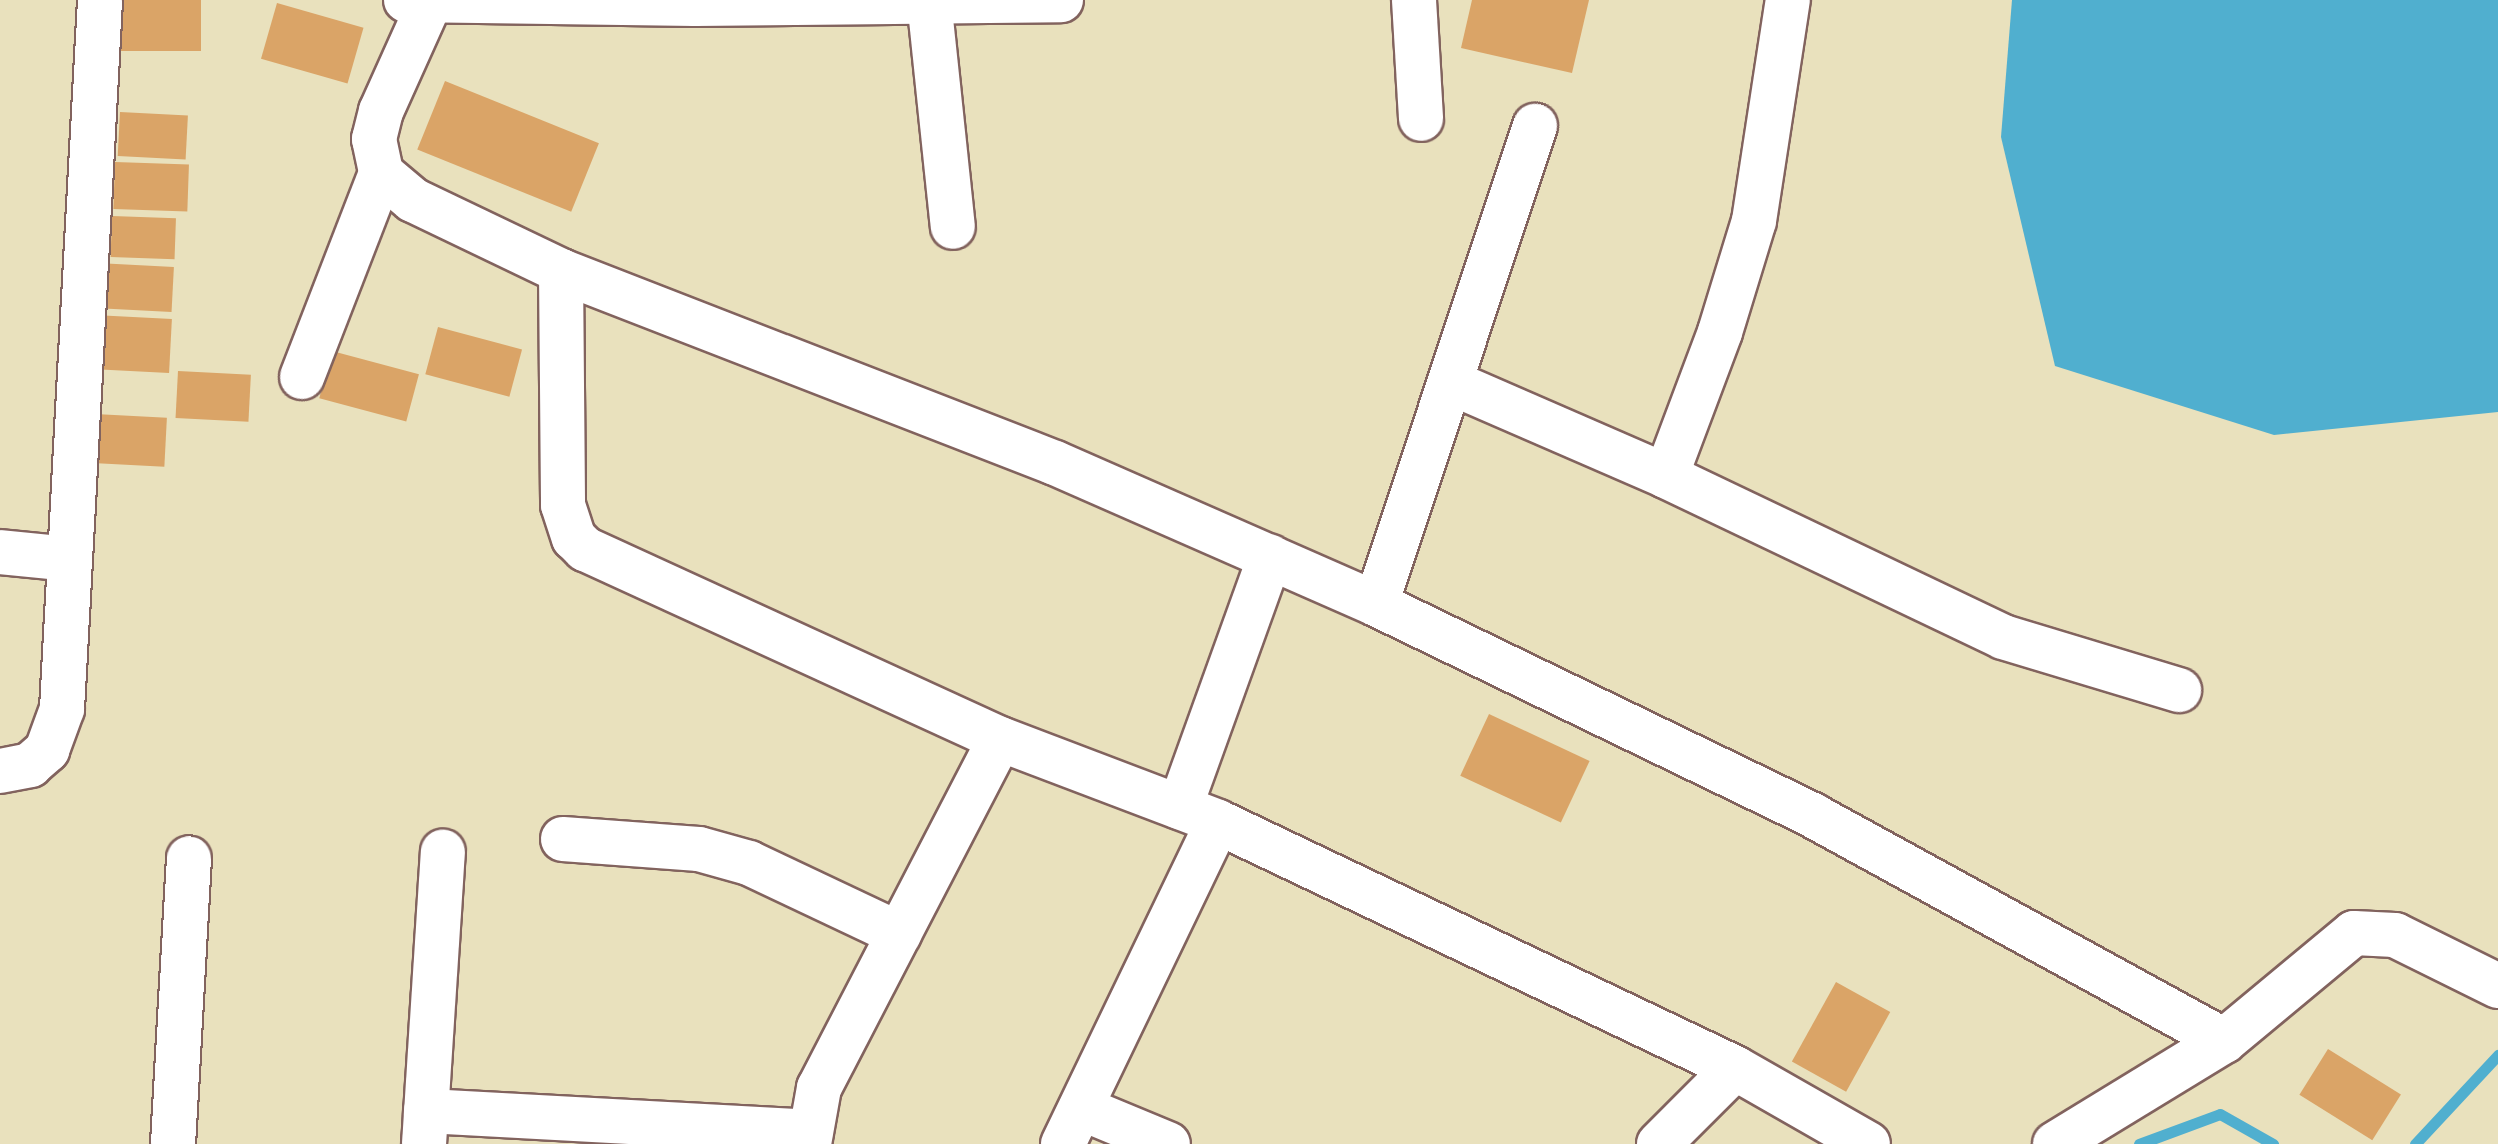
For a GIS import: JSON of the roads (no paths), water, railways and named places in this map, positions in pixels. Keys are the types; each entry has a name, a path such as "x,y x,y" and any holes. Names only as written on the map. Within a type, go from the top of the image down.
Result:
{"street":[{"path":"0,771 30,765 57,732 70,559 100,0"},
{"path":"1061,0 423,1 377,126 374,151 381,173 441,215 561,271 1055,463 1376,604 1812,815 2224,1041"},
{"path":"1414,0 1421,119"},
{"path":"1666,476 1720,332 1754,221 1788,0"},
{"path":"929,1 953,227"},
{"path":"1376,604 1535,126"},
{"path":"302,377 381,173"},
{"path":"561,271 563,505 574,538 605,560 1000,739 1199,814 1735,1068 1868,1144"},
{"path":"1450,382 1666,476 2003,637 2179,690"},
{"path":"0,552 70,559"},
{"path":"1168,1144 1072,1126 1199,814 1270,557"},
{"path":"443,852 425,1127 809,1138 819,1088 1000,739"},
{"path":"563,839 699,849 749,863 899,934"},
{"path":"173,1144 189,858"},
{"path":"2055,1144 2224,1041 2354,933 2395,935 2498,986"},
{"path":"1659,1144 1735,1068"}],"water":[{"path":"2012,0 2498,0 2498,412 2274,435 2055,366 2001,137"}],"waterway":[{"path":"2415,1144 2498,1055"},
{"path":"2139,1144 2220,1114 2273,1144"}]}
